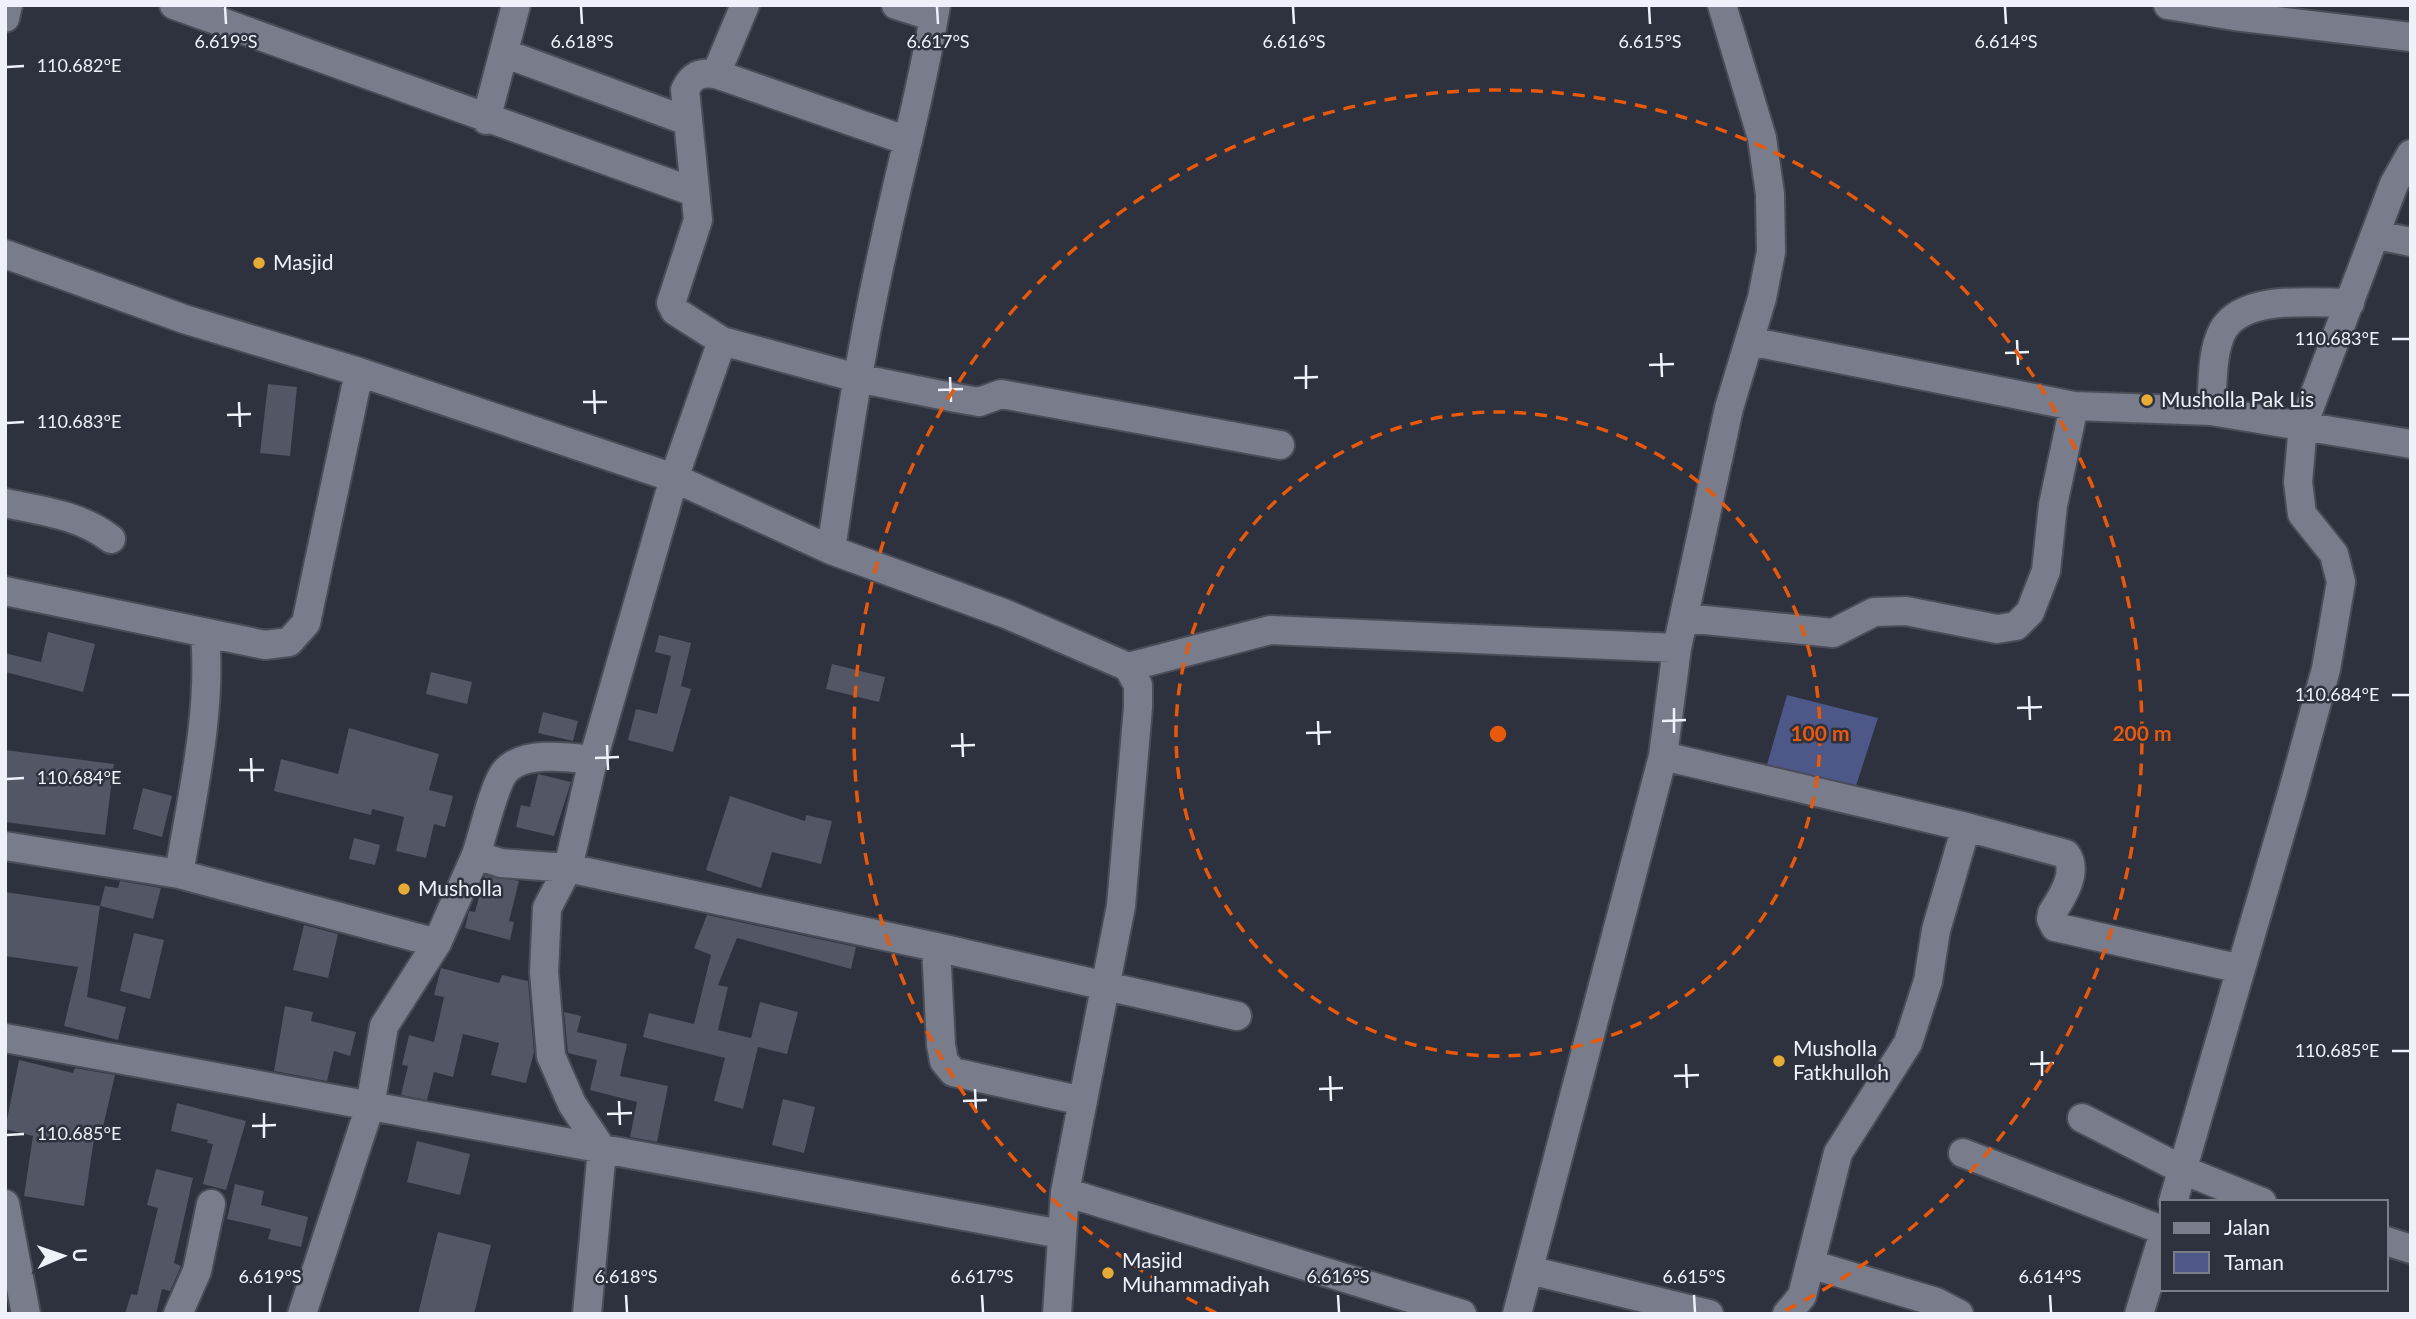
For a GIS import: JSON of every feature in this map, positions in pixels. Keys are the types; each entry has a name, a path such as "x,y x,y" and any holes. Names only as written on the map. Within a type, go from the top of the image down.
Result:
{"street":[{"path":"5,18 8,5"},
{"path":"174,5 486,120 694,192"},
{"path":"486,120 516,5"},
{"path":"716,74 745,5"},
{"path":"831,550 857,378 925,71 935,11 896,5"},
{"path":"1517,1314 1663,756 1677,648 1729,408 1771,252 1770,194 1762,138 1722,5"},
{"path":"2168,5 2234,16 2411,37"},
{"path":"504,53 687,121"},
{"path":"908,141 716,74 701,72 690,79 685,90 698,220 671,303 674,311 722,341 857,378 979,402 1001,394 1280,445"},
{"path":"2175,1200 2326,669 2341,582 2334,554 2302,514 2298,482 2303,425 2377,235 2394,184 2411,154"},
{"path":"2377,235 2411,242"},
{"path":"5,254 184,319 359,372 674,478 831,550 1006,614 1128,667 1138,685 1133,787 1121,906 1065,1192 1057,1314"},
{"path":"2211,411 2222,332 2232,317 2249,307 2350,303"},
{"path":"587,1314 602,1149 572,1104 551,1056 546,1023 544,972 547,908 568,868 593,760 674,478 722,341"},
{"path":"1749,341 2074,405 2211,411 2411,444"},
{"path":"5,591 265,645 289,642 306,623 359,372"},
{"path":"1685,618 1833,632 1874,612 1906,611 1997,629 2016,626 2030,612 2046,571 2053,505 2074,405"},
{"path":"5,503 73,517 93,525 111,539"},
{"path":"1128,667 1270,630 1677,648"},
{"path":"179,874 203,722 207,665 205,633"},
{"path":"1663,756 1966,827 2066,854 2071,861 2071,871 2052,913 2051,919 2055,927 2241,969"},
{"path":"302,1314 370,1105 384,1026 437,943 476,855 505,772 517,762 534,759 593,760"},
{"path":"1787,1314 1802,1296 1838,1153 1908,1042 1928,981 1936,930 1966,827"},
{"path":"5,846 179,874 437,943"},
{"path":"476,855 501,863 568,868 936,947 1237,1016"},
{"path":"936,947 941,1045 944,1061 953,1072 1083,1101"},
{"path":"5,1038 1061,1234"},
{"path":"2082,1118 2183,1170 2257,1200"},
{"path":"1963,1153 2160,1229"},
{"path":"1065,1192 1462,1314"},
{"path":"5,1204 26,1314"},
{"path":"178,1314 197,1271 211,1204"},
{"path":"2388,1242 2411,1249"},
{"path":"2139,1314 2160,1246"},
{"path":"1810,1264 1936,1302 1959,1314"},
{"path":"1529,1270 1709,1314"}],"green space":[{"path":"1787,695 1878,718 1854,792 1766,768"}],"building":[{"path":"268,384 297,387 290,456 260,453"},
{"path":"48,632 95,644 83,692 5,672 5,653 41,662"},
{"path":"659,635 691,643 681,686 691,689 673,752 628,740 636,709 657,714 671,656 655,652"},
{"path":"832,664 885,677 879,702 826,689"},
{"path":"431,672 472,682 467,704 426,694"},
{"path":"543,712 578,721 573,741 538,733"},
{"path":"349,728 439,754 429,790 453,796 445,827 434,824 426,858 396,851 404,817 372,809 371,815 274,791 281,759 338,774"},
{"path":"5,750 114,764 105,835 5,822"},
{"path":"538,774 571,782 554,836 516,827 521,805 530,807"},
{"path":"143,788 172,796 162,837 133,829"},
{"path":"730,796 805,821 806,815 832,821 821,864 772,852 761,888 706,870"},
{"path":"354,838 380,845 375,865 349,859"},
{"path":"485,875 519,881 509,921 514,922 510,940 465,928 469,911 475,912"},
{"path":"120,881 161,888 153,919 100,906 105,886 118,888"},
{"path":"5,892 100,906 87,997 126,1007 118,1040 64,1026 78,967 5,956"},
{"path":"707,915 856,947 851,969 737,938 718,985 728,987 718,1030 751,1038 760,1002 798,1012 787,1054 758,1047 743,1109 714,1101 725,1058 643,1037 649,1013 694,1024 711,955 694,948"},
{"path":"304,925 338,934 328,978 293,970"},
{"path":"134,933 164,940 150,999 120,991"},
{"path":"441,968 499,983 502,975 528,981 534,1052 526,1083 491,1075 499,1043 463,1034 453,1077 434,1072 427,1100 401,1095 408,1066 402,1065 409,1035 434,1042 444,997 434,995"},
{"path":"285,1006 313,1012 311,1021 356,1032 350,1056 334,1051 327,1081 274,1071"},
{"path":"564,1012 581,1016 577,1032 627,1044 620,1076 668,1086 657,1142 630,1137 637,1102 590,1090 597,1060 568,1053"},
{"path":"19,1060 73,1073 75,1068 115,1075 100,1140 94,1139 84,1206 24,1196 33,1136 5,1129"},
{"path":"783,1099 815,1107 804,1153 772,1145"},
{"path":"177,1103 246,1121 226,1190 203,1184 213,1144 207,1143 208,1140 171,1131"},
{"path":"417,1141 470,1154 460,1195 407,1182"},
{"path":"156,1169 193,1178 174,1263 181,1266 170,1291 162,1289 156,1314 125,1314 131,1294 137,1295 158,1208 147,1205"},
{"path":"235,1184 264,1191 261,1205 308,1217 301,1247 268,1239 271,1229 227,1219"},
{"path":"438,1232 491,1245 474,1314 418,1314"}],"place":[{"name":"Masjid","path":"259,263"},
{"name":"Musholla Pak Lis","path":"2147,400"},
{"name":"Musholla","path":"404,889"},
{"name":"Musholla Fatkhulloh","path":"1779,1061"},
{"name":"Masjid Muhammadiyah","path":"1108,1273"}]}
